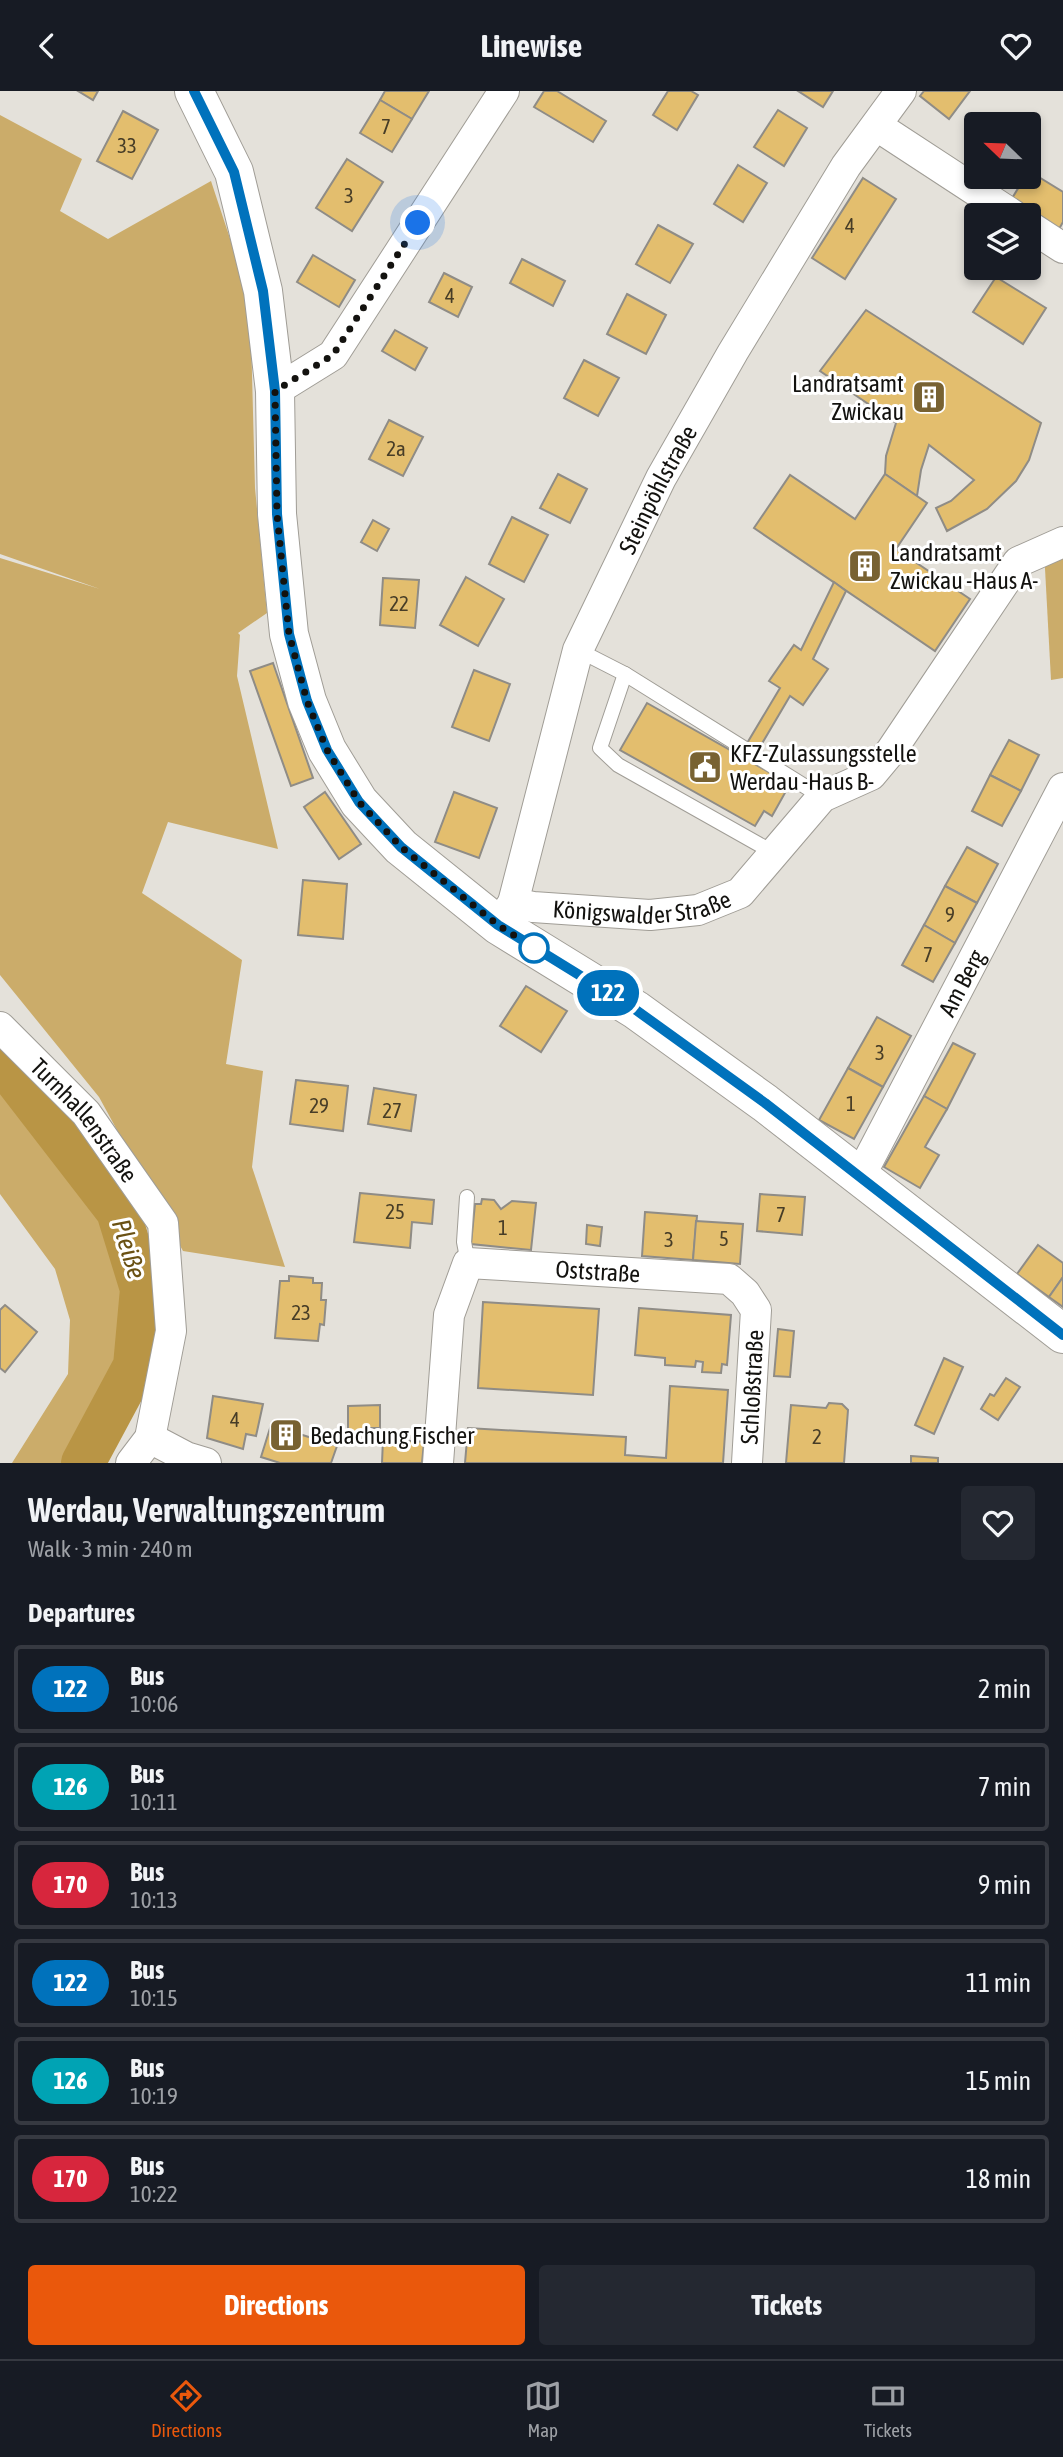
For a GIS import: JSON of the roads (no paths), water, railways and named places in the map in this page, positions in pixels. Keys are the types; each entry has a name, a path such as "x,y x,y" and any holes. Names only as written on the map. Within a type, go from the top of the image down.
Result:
{"street":[{"name":"Königswalder Straße","path":"194,91 234,172 263,291 275,391 277,514 289,634 307,701 327,750 359,802 401,847 506,914 765,1103 1063,1335"},
{"path":"275,391 333,355 504,91"},
{"name":"Steinpöhlstraße","path":"506,914 578,650 661,478 733,352 846,166 901,91"},
{"path":"877,126 995,203"},
{"path":"1041,234 1063,248"},
{"name":"Königswalder Straße","path":"506,914 533,907 650,915 698,909 740,893 822,797 871,775 891,751 1018,562 1063,542"},
{"name":"Am Berg","path":"857,1175 868,1161 1063,788"},
{"name":"Turnhallenstraße","path":"0,1027 86,1113 163,1223 171,1331 150,1438 131,1463"},
{"path":"438,1463 449,1315 468,1263"},
{"name":"Oststraße","path":"468,1263 729,1279"},
{"name":"Schloßstraße","path":"729,1279 745,1293 756,1310 747,1463"},
{"path":"150,1438 186,1457 206,1463"}],"lane":[{"path":"578,650 625,674 822,797"},
{"path":"625,674 600,748 618,765 776,854"},
{"path":"467,1197 464,1242 468,1263"}],"waterway":[{"name":"Pleiße","path":"0,1063 16,1079 118,1211 142,1289 135,1366 83,1463"}],"place":[{"name":"Landratsamt Zwickau","path":"929,397"},
{"name":"Landratsamt Zwickau -Haus A-","path":"865,566"},
{"name":"KFZ-Zulassungsstelle Werdau -Haus B-","path":"705,767"},
{"name":"Bedachung Fischer","path":"286,1435"}]}
